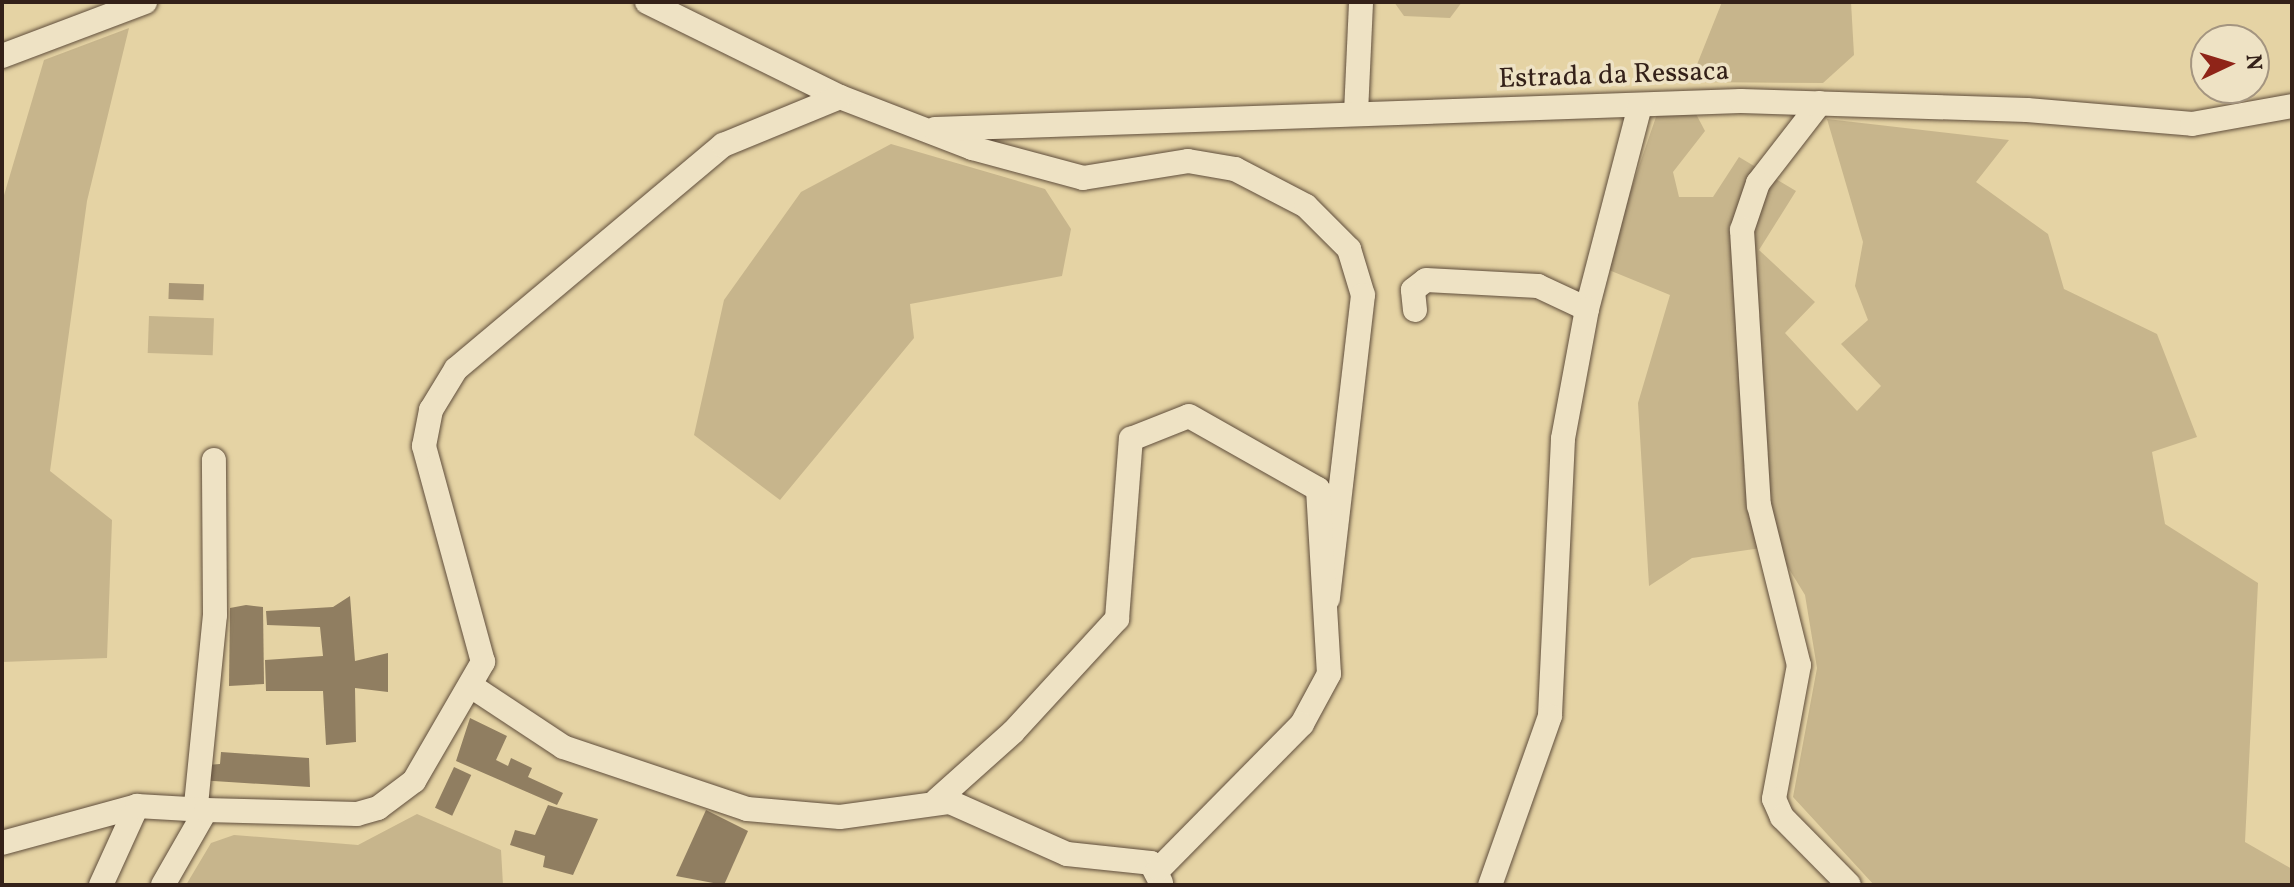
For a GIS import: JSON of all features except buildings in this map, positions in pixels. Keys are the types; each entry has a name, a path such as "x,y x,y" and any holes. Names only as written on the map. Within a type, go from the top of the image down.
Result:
{"street":[{"path":"2,56 145,2"},
{"path":"647,2 840,97 935,129 972,148 1083,178 1188,161 1235,169 1306,206 1349,249 1363,295 1328,599"},
{"path":"1356,113 1361,2"},
{"path":"2,843 137,806 201,808 284,817 378,808 414,781 483,662 479,635 424,446 431,410 456,369 723,145 840,97"},
{"path":"1820,103 1758,183 1742,230 1759,505 1799,665 1774,799 1782,817 1849,885"},
{"name":"Estrada da Ressaca","path":"935,129 1356,113 1820,103 2192,124 2292,106"},
{"path":"1490,885 1550,716 1563,439 1587,309 1640,106"},
{"path":"1415,310 1413,290 1426,280 1538,286 1587,309"},
{"path":"471,686 538,736 747,809 840,817 937,800 1013,732 1117,619 1131,439 1189,416 1318,489 1328,599 1329,674 1318,701 1159,877 1055,850 937,800"},
{"path":"163,885 201,808 215,615 214,460"},
{"path":"101,885 137,806"}],"shaded area":[{"path":"1394,2 1462,2 1450,18 1404,16"},
{"path":"1722,2 1851,2 1854,55 1823,83 1690,82"},
{"path":"129,28 87,201 50,471 112,520 107,658 2,662 2,202 44,60"},
{"path":"1695,112 1705,131 1673,172 1679,197 1713,197 1739,157 1796,191 1759,250 1815,302 1785,333 1857,411 1881,386 1841,344 1868,320 1855,286 1863,242 1827,119 2009,140 1976,182 2048,234 2064,289 2157,334 2197,437 2152,452 2165,524 2258,583 2245,842 2292,869 2292,885 1874,885 1793,797 1817,668 1805,595 1775,546 1692,558 1649,586 1638,403 1670,295 1604,268 1657,114"},
{"path":"891,144 1045,189 1071,229 1062,276 910,304 914,338 780,500 694,435 724,300 801,192"},
{"path":"169,283 204,284 203,300 168,299"},
{"path":"149,316 214,318 213,355 148,353"},
{"path":"417,814 501,850 503,885 186,885 211,843 234,835 358,845"}]}
